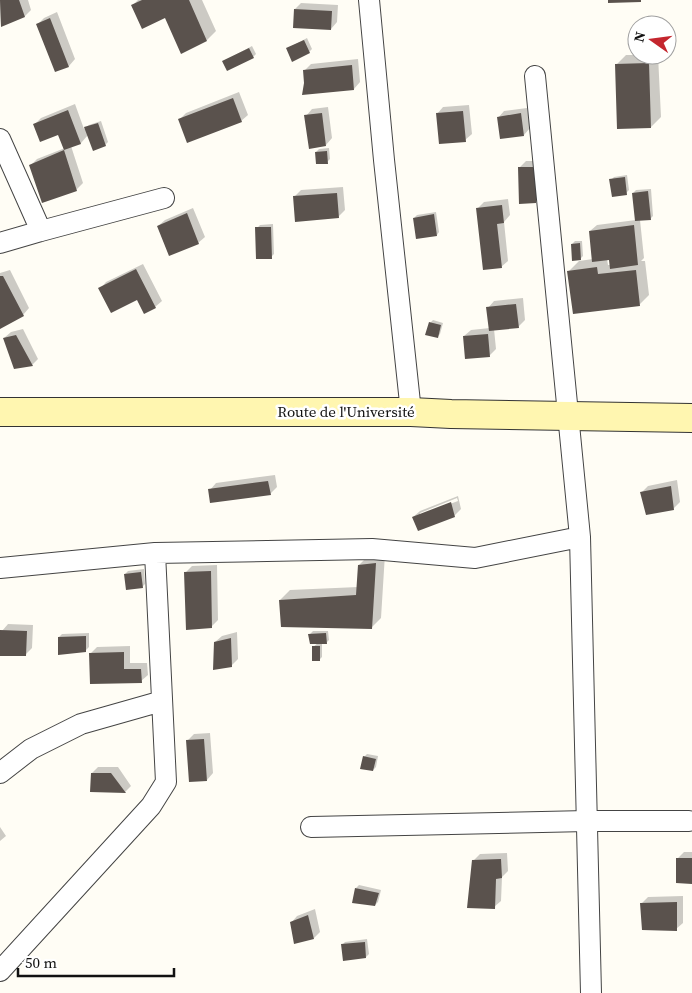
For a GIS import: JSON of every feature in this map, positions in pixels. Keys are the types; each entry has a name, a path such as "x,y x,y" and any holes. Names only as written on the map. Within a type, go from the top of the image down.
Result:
{"street":[{"path":"369,0 411,412"},
{"path":"535,76 580,537 591,993"},
{"path":"0,139 41,231"},
{"path":"0,244 164,198"},
{"name":"Route de l'Université","path":"0,412 411,412 692,418"},
{"path":"0,568 155,553 372,549 475,558 580,537"},
{"path":"0,971 152,806 166,782 155,553"},
{"path":"0,773 31,749 81,724 162,701"},
{"path":"311,827 587,821 689,821"}],"building":[{"path":"0,0 19,0 25,17 1,27"},
{"path":"142,0 189,0 207,41 181,54 165,18 142,29 131,5"},
{"path":"608,0 641,0 641,2 608,3"},
{"path":"294,9 332,11 331,30 293,28"},
{"path":"50,18 69,67 55,72 36,24"},
{"path":"304,40 310,53 292,62 286,48"},
{"path":"249,48 254,58 227,71 222,61"},
{"path":"615,64 649,65 651,128 617,129"},
{"path":"352,65 354,90 302,95 304,83 303,70"},
{"path":"233,98 242,122 187,143 178,119"},
{"path":"68,110 81,144 64,150 58,135 40,142 33,124"},
{"path":"463,111 466,142 439,144 436,113"},
{"path":"322,113 326,146 309,149 304,115"},
{"path":"521,113 524,136 500,139 497,117"},
{"path":"98,123 106,146 93,151 84,127"},
{"path":"64,150 77,191 42,203 29,165"},
{"path":"327,151 328,164 316,164 315,152"},
{"path":"518,167 536,167 536,203 519,204"},
{"path":"625,177 627,195 612,197 609,179"},
{"path":"648,191 651,220 635,221 632,193"},
{"path":"337,193 339,218 295,222 293,196"},
{"path":"502,205 504,223 497,224 502,268 483,270 476,208"},
{"path":"187,213 199,244 169,256 157,226"},
{"path":"434,214 437,236 416,239 413,218"},
{"path":"634,225 638,265 610,269 609,260 592,262 589,231"},
{"path":"255,227 271,227 272,259 256,259"},
{"path":"580,243 581,260 572,261 571,244"},
{"path":"597,267 598,274 636,270 640,306 573,314 567,271"},
{"path":"136,269 156,308 144,314 137,300 111,313 98,288"},
{"path":"0,276 3,276 24,316 0,329"},
{"path":"516,304 519,328 489,331 486,307"},
{"path":"429,322 441,325 438,338 425,335"},
{"path":"488,334 490,357 465,359 463,336"},
{"path":"16,335 33,366 14,369 3,338"},
{"path":"268,481 271,495 210,503 208,489"},
{"path":"671,486 674,510 646,515 640,492"},
{"path":"451,502 455,517 418,531 412,517"},
{"path":"376,563 372,629 281,627 279,600 356,595 358,565"},
{"path":"211,571 212,628 186,630 184,572"},
{"path":"141,572 143,588 126,590 124,574"},
{"path":"0,630 27,631 26,656 0,656"},
{"path":"326,633 327,644 310,644 308,634"},
{"path":"86,636 86,652 58,655 58,637"},
{"path":"231,638 232,667 213,670 214,642"},
{"path":"312,646 320,646 320,661 312,661"},
{"path":"124,652 124,669 141,669 142,683 90,684 89,653"},
{"path":"204,739 207,781 189,782 186,740"},
{"path":"363,756 376,759 373,771 360,769"},
{"path":"91,773 111,773 126,793 90,792"},
{"path":"676,858 692,858 692,884 676,883"},
{"path":"501,859 502,878 496,879 495,909 467,908 472,860"},
{"path":"355,888 379,893 375,906 352,903"},
{"path":"677,902 677,931 642,930 640,903"},
{"path":"308,915 314,939 294,944 290,922"},
{"path":"365,942 366,958 343,961 341,944"}]}
